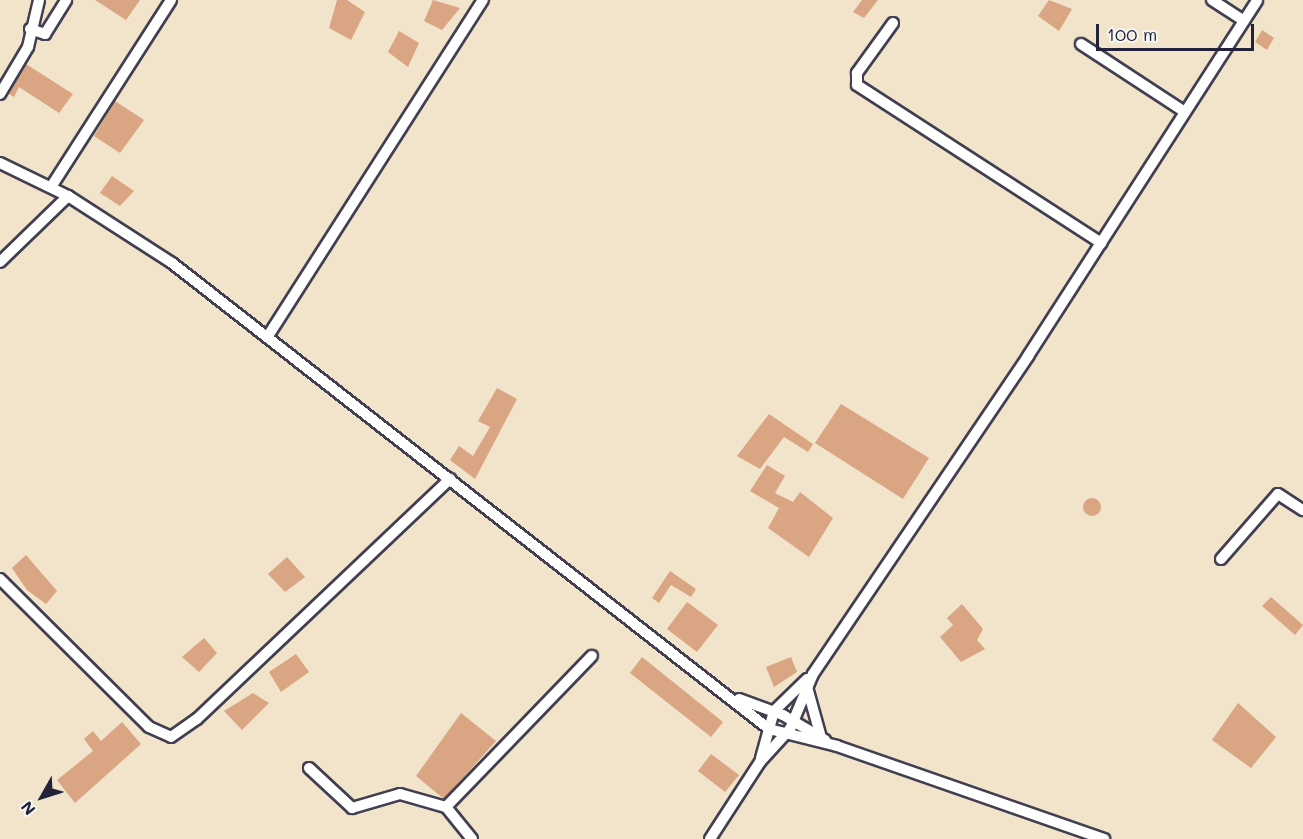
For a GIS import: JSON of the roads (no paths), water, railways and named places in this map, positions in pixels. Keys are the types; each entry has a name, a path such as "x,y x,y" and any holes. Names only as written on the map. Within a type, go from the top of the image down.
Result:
{"street":[{"path":"0,94 28,46 30,29 39,0"},
{"path":"30,29 45,34 66,0"},
{"path":"51,188 171,0"},
{"path":"268,336 483,0"},
{"path":"1212,0 1244,21"},
{"path":"710,839 760,762 786,734 794,721 813,674 1101,243 1257,0"},
{"path":"893,23 857,73 857,85 1101,243"},
{"path":"1081,44 1185,111"},
{"path":"0,163 68,196 172,263 736,698 769,729 837,746 1104,839"},
{"path":"0,262 68,196"},
{"path":"0,579 149,727 171,738 197,719 450,479"},
{"path":"1221,559 1278,495 1303,510"},
{"path":"446,807 591,656"},
{"path":"760,762 774,711 813,674"},
{"path":"807,685 814,725 824,739"},
{"path":"736,698 774,711 837,746"},
{"path":"309,768 352,808 400,794 446,807 472,839"}]}
